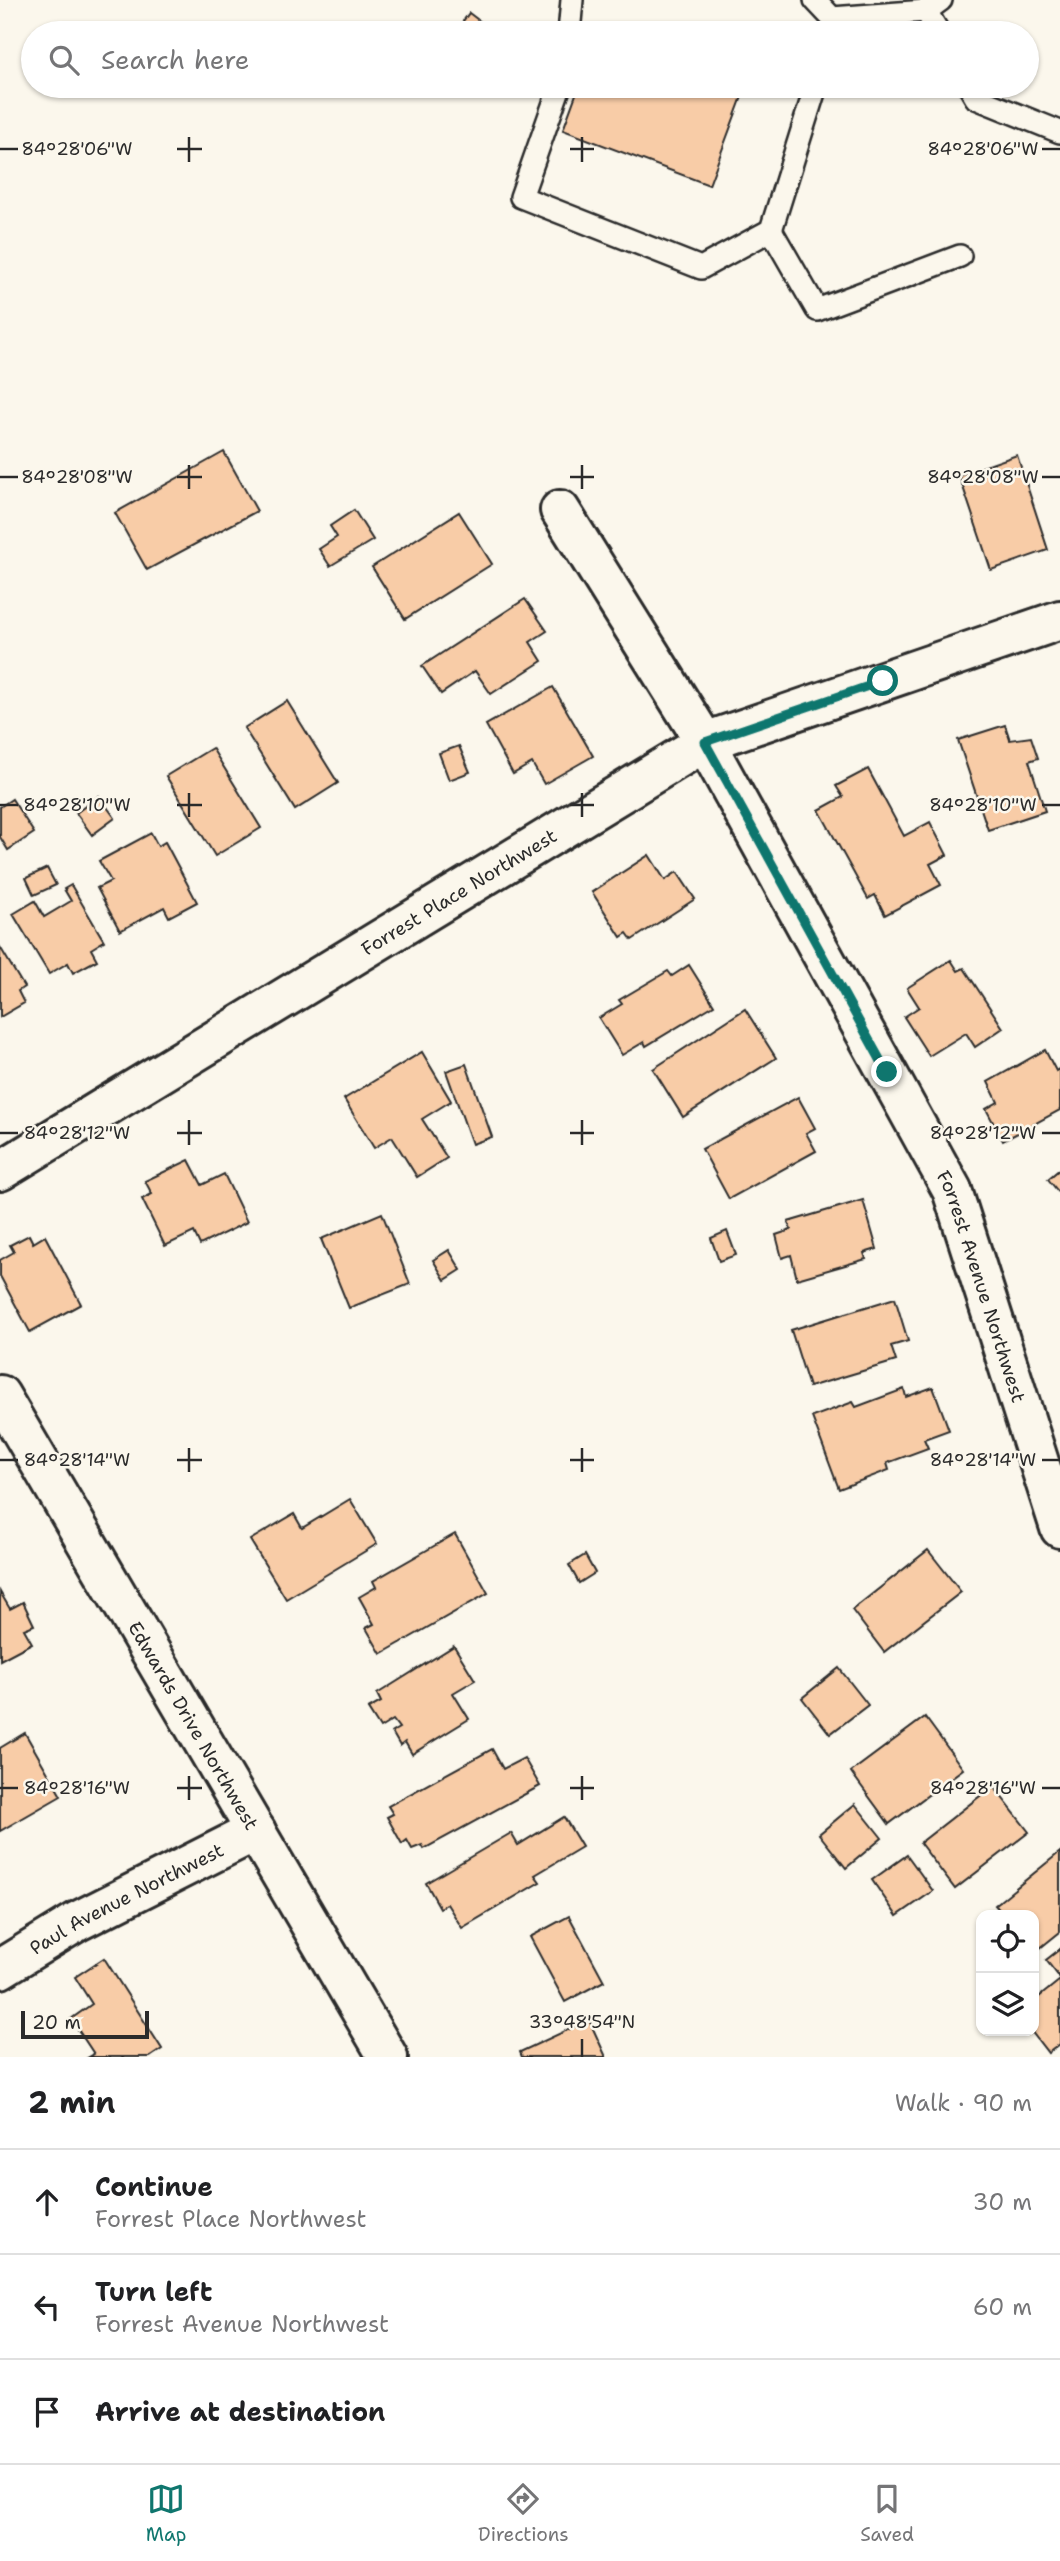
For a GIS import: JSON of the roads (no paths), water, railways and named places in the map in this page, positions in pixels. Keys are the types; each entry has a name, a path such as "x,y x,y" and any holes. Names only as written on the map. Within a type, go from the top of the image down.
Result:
{"street":[{"name":"Forrest Avenue Northwest","path":"560,510 705,742 952,1190 1060,1528"},
{"name":"Forrest Place Northwest","path":"0,1171 705,742 1060,620"},
{"name":"Edwards Drive Northwest","path":"0,1395 388,2057"},
{"name":"Paul Avenue Northwest","path":"0,1969 78,1921 256,1831"}],"lane":[{"path":"570,21 572,0"},
{"path":"815,0 827,21"},
{"path":"855,21 934,5"},
{"path":"556,98 520,197 701,268 771,230 812,98"},
{"path":"976,98 1060,132"},
{"path":"771,230 817,310 960,256"}]}
